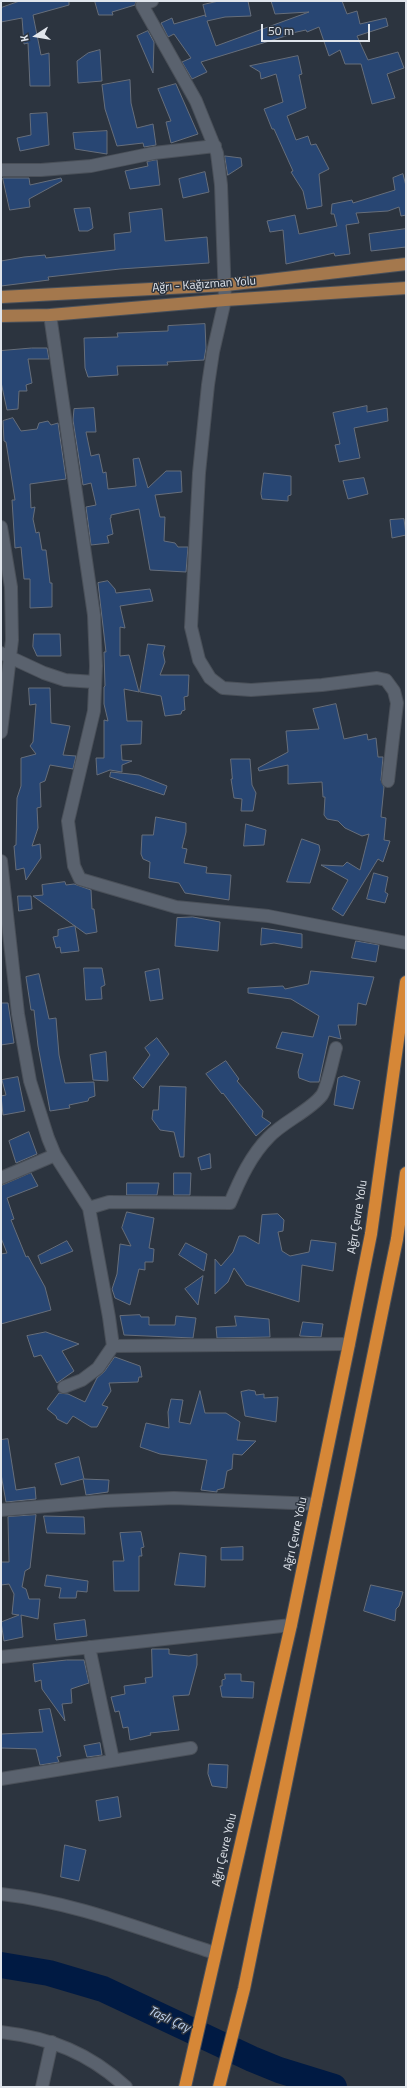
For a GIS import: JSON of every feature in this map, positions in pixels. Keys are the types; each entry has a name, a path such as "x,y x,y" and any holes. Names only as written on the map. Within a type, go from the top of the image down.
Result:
{"highway":[{"name":"Ağrı Çevre Yolu","path":"185,2087 291,1625 371,1234 406,982"},
{"path":"219,2087 244,1989 397,1239 406,1173"}],"main road":[{"name":"Ağrı - Kağızman Yolu","path":"1,297 226,285 406,264"},
{"name":"Ağrı - Kağızman Yolu","path":"1,316 50,315 225,300 406,288"}],"street":[{"path":"152,1 142,5 196,101 215,146 221,185 226,285 225,300 213,352 208,385 199,473 191,627 199,660 210,678 223,688 251,690 322,685 377,678 386,680 394,691 397,703 388,781"},
{"path":"1,170 41,170 91,166 154,153 215,146"},
{"path":"50,315 94,615 94,711 68,821 74,866 80,878 176,907 268,916 406,943"},
{"path":"1,527 11,587 1,732"},
{"path":"6,656 44,673 65,680 95,682"},
{"path":"1,861 6,955 30,1081 48,1138 56,1155 89,1208 109,1317 112,1346 98,1368 82,1380 64,1387"},
{"path":"89,1208 109,1202 230,1202 248,1164 268,1137 293,1116 314,1103 323,1094 336,1048"},
{"path":"1,1178 56,1155"},
{"path":"112,1346 349,1344"},
{"path":"1,1510 105,1501 174,1498 316,1504"},
{"path":"1,1657 291,1625"},
{"path":"89,1647 113,1760"},
{"path":"1,1779 191,1748"},
{"path":"1,1894 28,1897 83,1911 215,1953"},
{"path":"1,2032 52,2042 88,2058 112,2074 126,2087"},
{"path":"42,2087 52,2042"}],"building":[{"path":"20,1 69,1 69,5 33,15 41,55 49,53 50,86 30,86 28,43 24,44 22,18 1,22 1,8"},
{"path":"95,1 136,1 135,5 112,12 113,15 99,15"},
{"path":"219,1 248,1 251,16 225,17 207,21 216,46 309,12 275,14 271,1 342,1 347,14 357,11 360,24 386,18 388,26 357,36 368,60 398,52 404,68 387,74 395,98 372,104 361,64 345,64 340,50 329,56 319,27 307,32 306,30 292,33 201,62 207,72 192,79 182,62 191,58 174,34 168,37 161,23 172,18 174,24 205,15 206,17 203,5"},
{"path":"148,31 154,42 153,73 137,36"},
{"path":"100,50 102,81 78,83 77,61 88,53"},
{"path":"298,56 302,74 299,75 306,108 287,116 296,140 308,136 311,145 316,144 329,169 319,174 322,206 307,209 303,191 291,172 293,171 274,129 272,129 264,109 283,102 276,74 261,79 260,72 250,66"},
{"path":"130,80 131,103 137,128 153,124 156,145 144,147 143,143 117,146 105,109 102,85"},
{"path":"176,84 198,134 171,143 166,122 171,121 158,89"},
{"path":"47,113 49,145 20,151 17,138 31,135 30,114"},
{"path":"107,131 107,154 75,149 73,133"},
{"path":"225,156 241,158 242,166 228,175"},
{"path":"157,160 160,185 130,189 125,171 148,166 147,162"},
{"path":"205,172 209,192 183,198 179,179"},
{"path":"403,174 406,186 406,215 401,216 399,207 388,211 356,213 359,223 346,225 350,254 335,256 334,253 286,264 283,230 270,232 267,221 295,215 299,234 337,226 334,214 331,214 332,204 352,200 353,203 395,190 393,178"},
{"path":"3,178 29,178 30,185 61,178 62,181 29,199 30,207 10,210"},
{"path":"90,208 93,228 88,231 79,231 74,209"},
{"path":"162,209 165,241 207,237 209,263 120,269 48,277 49,280 1,286 1,261 24,257 45,255 46,258 115,250 114,234 131,232 129,213"},
{"path":"406,229 406,247 371,251 369,234"},
{"path":"205,324 206,348 204,360 167,362 168,365 117,366 118,375 88,377 85,368 84,338 118,337 117,333 168,331 168,326"},
{"path":"47,348 49,359 28,359 32,383 26,385 27,391 19,391 18,409 7,410 1,382 1,351"},
{"path":"367,406 367,412 387,408 388,421 354,428 360,458 339,462 335,445 340,444 333,413"},
{"path":"94,408 96,432 86,432 91,456 99,454 103,473 106,472 108,489 136,486 133,459 139,458 148,488 166,471 181,471 182,492 155,495 160,517 165,517 164,541 175,543 178,547 188,547 186,572 150,570 139,509 111,515 110,518 113,534 107,536 109,543 91,545 86,507 96,505 91,483 83,485 73,420 74,409"},
{"path":"13,418 21,431 37,429 39,423 48,421 51,425 58,423 66,479 30,484 31,508 35,507 33,519 36,533 39,532 42,550 46,550 50,583 52,583 52,607 30,608 30,579 24,579 21,547 15,548 12,500 15,500 6,442 4,441 3,421"},
{"path":"264,473 291,476 291,495 288,496 288,501 262,499 261,494"},
{"path":"364,478 368,494 348,499 343,481"},
{"path":"404,519 406,535 392,538 390,520"},
{"path":"108,581 115,589 116,593 150,589 153,601 120,606 125,628 120,627 120,656 129,655 139,692 124,689 127,721 142,721 141,744 121,745 122,760 132,761 122,765 122,772 110,770 97,775 96,758 104,758 104,720 108,721 104,704 104,652 106,652 98,583"},
{"path":"34,634 60,634 61,656 37,656 33,647"},
{"path":"148,644 165,646 163,653 165,662 160,675 189,675 188,696 184,697 185,710 182,711 181,714 165,716 161,696 140,692"},
{"path":"29,688 50,688 51,723 70,726 63,755 76,756 73,769 50,765 45,781 40,783 41,807 37,808 38,828 32,846 40,844 41,858 26,880 24,868 16,870 14,846 16,845 17,798 21,786 21,758 36,754 30,746 33,742 36,704 30,705"},
{"path":"336,704 344,739 367,734 368,740 376,738 378,757 383,757 381,780 384,787 381,817 386,818 384,840 390,841 383,862 378,859 343,916 332,909 348,880 321,865 343,866 347,862 360,870 369,834 362,836 345,828 338,821 327,819 324,815 325,797 323,797 322,782 288,784 288,765 259,771 258,768 288,752 286,731 319,729 313,709"},
{"path":"231,759 250,759 252,785 256,793 253,811 241,811 242,799 234,798 231,779"},
{"path":"111,772 139,775 167,786 164,795 110,777"},
{"path":"156,817 186,823 186,832 182,848 187,849 184,863 207,867 206,873 231,875 229,900 185,893 179,883 149,878 150,862 143,859 141,854 142,835 153,835"},
{"path":"246,824 266,830 264,845 244,846"},
{"path":"302,839 319,845 320,850 310,883 287,882"},
{"path":"374,873 388,877 385,892 388,894 385,903 367,899"},
{"path":"65,882 66,885 74,884 91,890 92,909 94,909 97,932 86,934 33,896 43,895 42,885"},
{"path":"18,896 31,896 32,909 19,911"},
{"path":"193,917 220,922 218,951 175,946 177,918"},
{"path":"75,926 79,951 61,953 60,947 56,948 53,937 58,936 58,930"},
{"path":"262,928 302,934 302,948 274,943 261,945"},
{"path":"356,941 379,945 376,962 352,958"},
{"path":"84,968 102,968 105,985 101,987 102,999 86,1000"},
{"path":"159,969 163,999 150,1001 145,972"},
{"path":"311,971 374,977 366,1005 358,1003 356,1025 338,1025 341,1039 329,1036 319,1082 310,1082 299,1078 298,1072 303,1054 276,1048 282,1032 313,1037 319,1016 291,999 248,993 248,988 283,986 285,989 308,984"},
{"path":"39,974 49,1019 56,1018 59,1055 65,1083 94,1082 95,1096 89,1098 88,1101 69,1105 70,1108 50,1111 38,1046 34,1010 31,1010 26,977"},
{"path":"1,1003 8,1003 14,1043 1,1045"},
{"path":"157,1038 169,1054 143,1088 133,1078 150,1055 145,1048"},
{"path":"106,1052 108,1081 93,1080 90,1055"},
{"path":"226,1061 239,1079 237,1081 263,1111 262,1117 271,1123 256,1136 223,1093 222,1094 206,1074"},
{"path":"344,1076 360,1081 353,1109 334,1105 338,1078"},
{"path":"18,1077 25,1111 3,1115 1,1096 6,1095 2,1080"},
{"path":"160,1086 186,1087 184,1157 180,1157 174,1132 160,1130 152,1119 153,1110 158,1110"},
{"path":"29,1132 37,1154 16,1163 9,1141"},
{"path":"210,1154 211,1168 201,1170 198,1158"},
{"path":"31,1173 38,1186 7,1198 14,1219 11,1220 26,1257 28,1256 45,1287 51,1310 1,1324 1,1254 7,1253 1,1238 1,1186"},
{"path":"174,1173 191,1173 190,1195 174,1195"},
{"path":"127,1183 159,1183 157,1195 127,1195"},
{"path":"127,1212 154,1218 149,1248 154,1249 153,1262 145,1262 145,1270 139,1269 130,1305 115,1298 112,1289 117,1274 120,1244 131,1246 122,1228"},
{"path":"278,1214 284,1220 283,1231 278,1232 282,1251 290,1256 309,1252 311,1240 336,1243 333,1271 302,1265 299,1302 246,1285 234,1268 228,1282 215,1294 215,1259 221,1266 233,1252 239,1236 245,1236 259,1244 262,1215"},
{"path":"67,1241 73,1251 41,1264 38,1256"},
{"path":"186,1243 207,1254 204,1271 179,1255"},
{"path":"203,1276 198,1305 185,1289"},
{"path":"140,1315 141,1317 149,1317 149,1325 175,1325 176,1316 196,1318 193,1338 124,1335 120,1316"},
{"path":"235,1316 269,1319 270,1337 217,1338 216,1327 236,1326"},
{"path":"303,1322 323,1324 321,1337 300,1336"},
{"path":"46,1332 79,1344 62,1351 74,1371 57,1383 41,1355 34,1357 27,1336"},
{"path":"115,1357 140,1366 142,1377 139,1377 138,1382 109,1383 111,1391 102,1405 108,1407 97,1427 91,1427 73,1416 67,1424 57,1419 56,1416 47,1409 59,1393 68,1394 85,1402 97,1378 104,1372"},
{"path":"249,1390 255,1391 256,1395 264,1394 264,1398 278,1397 276,1422 245,1416 241,1392"},
{"path":"200,1391 205,1413 226,1413 240,1422 237,1440 256,1441 242,1455 233,1454 232,1469 227,1471 224,1488 217,1490 217,1492 201,1490 207,1460 160,1454 140,1447 146,1423 169,1428 168,1412 171,1399 183,1400 179,1422 190,1424"},
{"path":"8,1439 16,1490 35,1487 36,1499 6,1502 1,1474 1,1440"},
{"path":"79,1457 84,1479 109,1480 108,1492 86,1495 83,1479 61,1485 55,1464"},
{"path":"36,1515 30,1568 25,1571 22,1587 26,1589 29,1599 40,1599 38,1619 21,1615 23,1637 4,1641 1,1622 19,1615 12,1614 14,1594 9,1584 1,1585 1,1562 9,1562 8,1517"},
{"path":"44,1516 84,1517 85,1534 47,1533"},
{"path":"141,1532 144,1547 141,1548 142,1556 139,1556 139,1591 114,1591 113,1561 124,1561 120,1533"},
{"path":"243,1547 243,1560 221,1560 221,1548"},
{"path":"180,1553 206,1556 205,1587 175,1585"},
{"path":"47,1575 88,1581 87,1592 77,1591 76,1598 59,1598 61,1588 45,1586"},
{"path":"371,1585 403,1592 399,1606 396,1609 395,1621 364,1611"},
{"path":"85,1620 87,1636 56,1640 54,1624"},
{"path":"152,1649 169,1649 169,1654 189,1656 197,1654 197,1665 189,1695 173,1696 179,1730 150,1733 151,1735 130,1740 128,1727 123,1728 119,1711 115,1712 111,1697 125,1694 124,1686 146,1683 145,1678 152,1677"},
{"path":"67,1660 84,1660 89,1683 71,1689 72,1703 62,1704 65,1721 42,1689 41,1680 35,1682 33,1664"},
{"path":"225,1674 241,1674 241,1681 254,1682 253,1698 222,1697 220,1686 222,1686 222,1680 225,1679"},
{"path":"50,1709 61,1756 57,1757 59,1762 40,1765 36,1749 1,1748 1,1734 43,1732 39,1710"},
{"path":"100,1743 102,1755 87,1757 84,1746"},
{"path":"209,1764 228,1765 227,1788 212,1786 208,1774"},
{"path":"118,1797 121,1817 99,1821 96,1801"},
{"path":"65,1845 86,1850 79,1881 61,1877"}],"waterway":[{"name":"Taşlı Çay","path":"1,1965 49,1973 103,1989 252,2059 279,2070 334,2087"}]}
